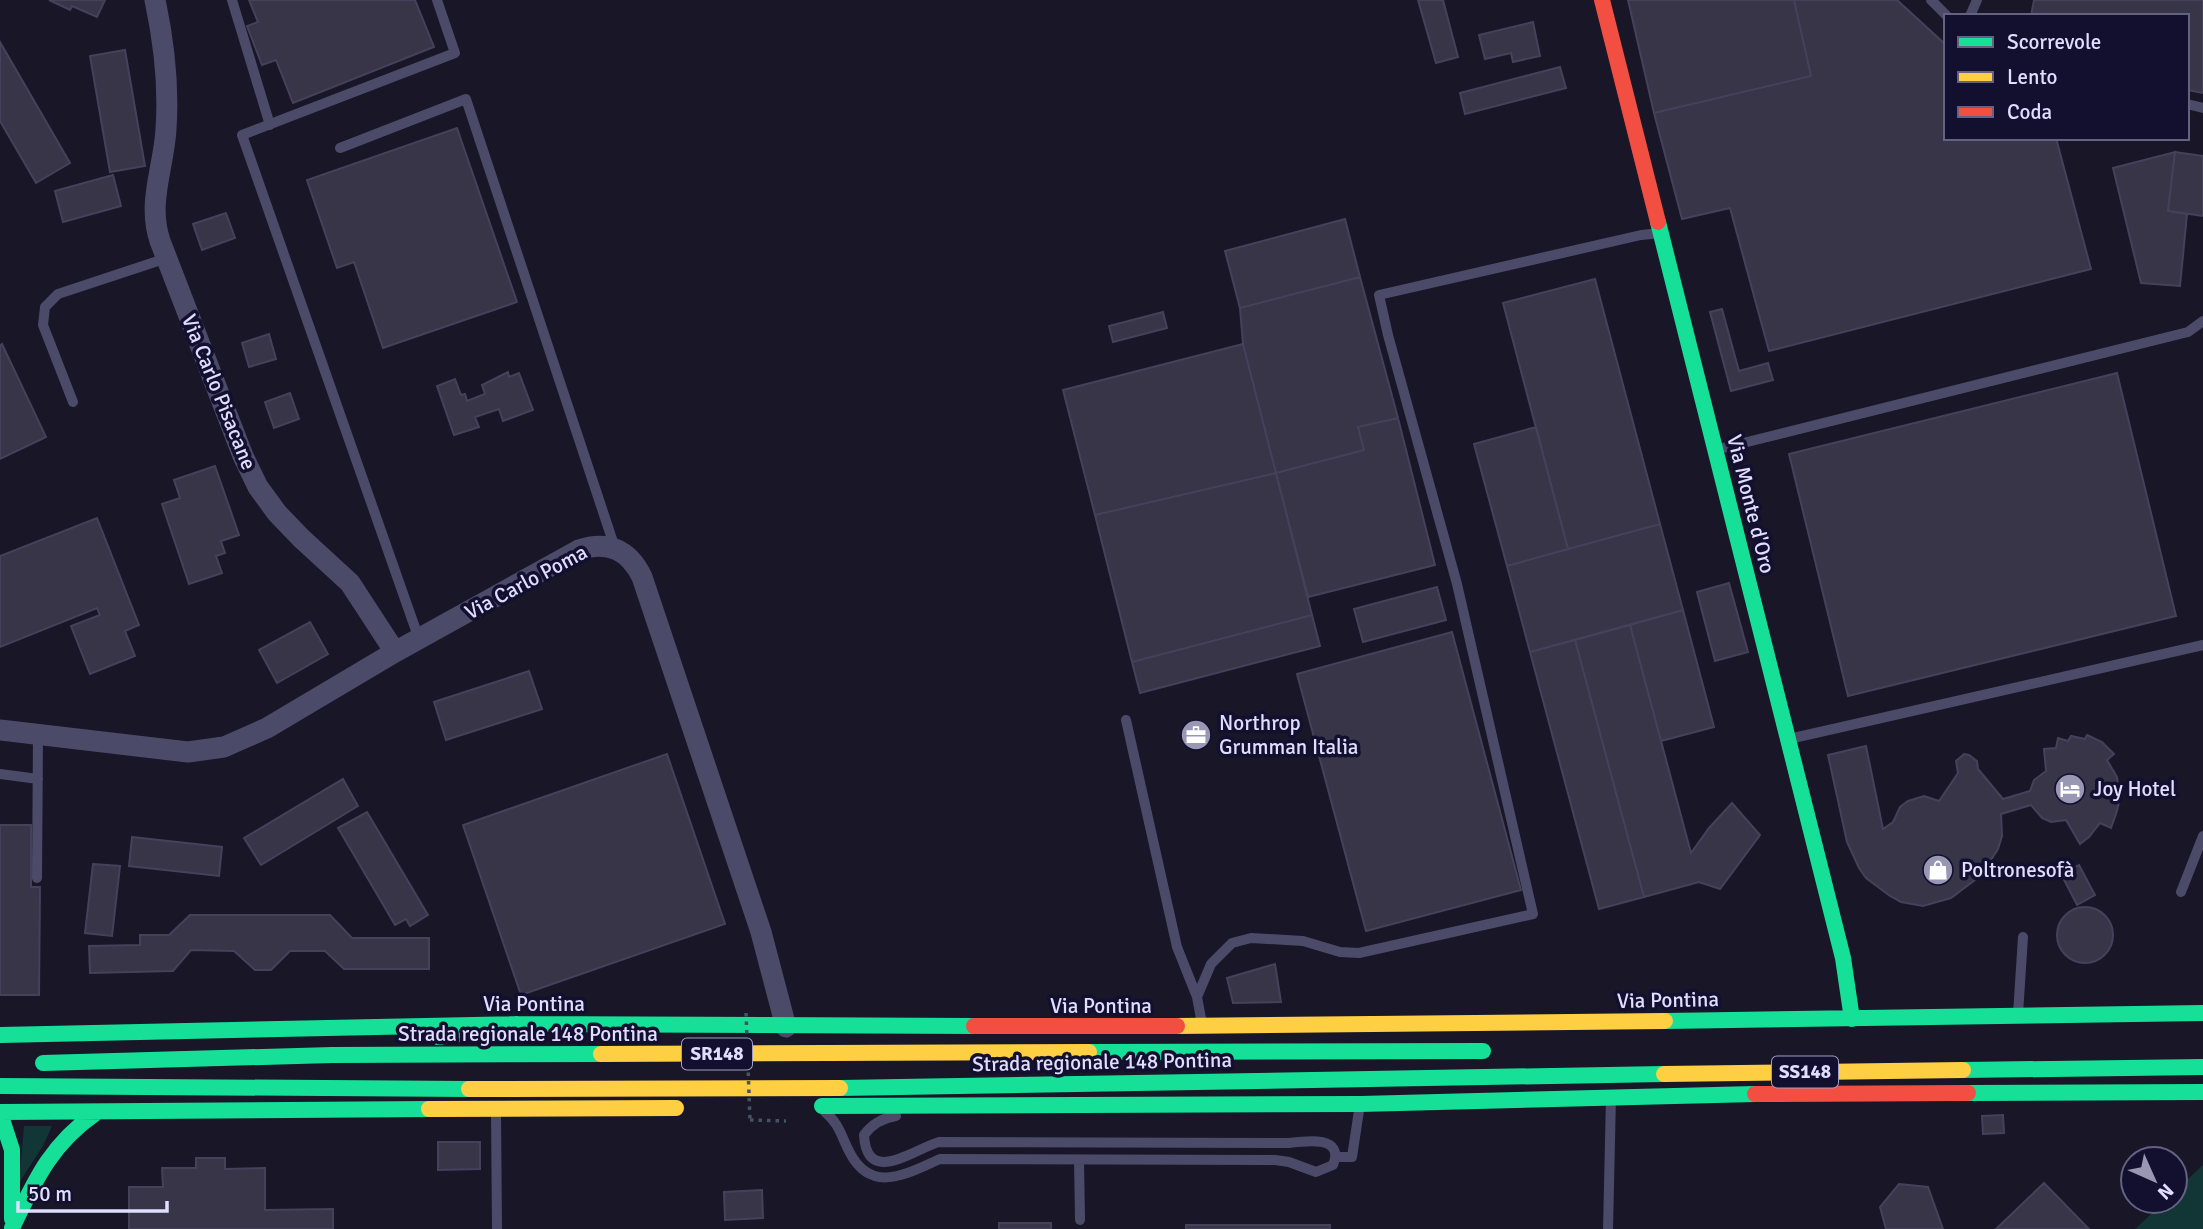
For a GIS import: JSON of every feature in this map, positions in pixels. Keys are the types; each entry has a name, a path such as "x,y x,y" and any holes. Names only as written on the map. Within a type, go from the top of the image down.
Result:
{"main road":[{"name":"Via Monte d'Oro","path":"1602,0 1843,958 1852,1019"},
{"name":"Via Pontina","path":"0,1035 517,1024 1202,1027 2203,1013"},
{"path":"332,1055 517,1024"},
{"name":"Strada regionale 148 Pontina","path":"28,1062 332,1055 1504,1051"},
{"name":"SS148","path":"1407,1077 2203,1068"},
{"name":"Strada regionale 148 Pontina","path":"0,1086 748,1090 1407,1077"},
{"path":"810,1106 1360,1104 1611,1097 2203,1092"},
{"path":"12,1228 12,1150 0,1113 695,1107"},
{"path":"12,1228 53,1150 73,1128 96,1113"}],"street":[{"name":"Via Carlo Pisacane","path":"155,0 162,37 167,106 164,156 155,194 154,212 167,258 243,456 258,487 293,531 341,574 358,594 396,652"},
{"name":"Via Carlo Poma","path":"0,730 188,752 214,750 267,728 579,550 593,546 615,548 632,560 642,577 761,932 786,1027"}],"lane":[{"path":"232,0 270,125"},
{"path":"419,639 242,135 455,53 437,0"},
{"path":"1931,0 1945,14"},
{"path":"340,148 466,99 615,548"},
{"path":"1197,997 1211,964 1223,949 1241,940 1261,938 1303,941 1340,952 1359,953 1533,914 1458,584 1379,295 1641,235 1661,233"},
{"path":"73,402 43,326 45,307 54,296 65,291 167,258"},
{"path":"1715,450 2188,332 2203,321"},
{"path":"1789,739 2203,645"},
{"path":"1126,720 1177,947 1197,997 1202,1027"},
{"path":"37,878 38,735"},
{"path":"0,774 38,779"},
{"path":"2181,892 2203,836"},
{"path":"2018,1015 2023,937"},
{"path":"1608,1229 1611,1097"},
{"path":"1336,1157 1352,1157 1360,1104"},
{"path":"810,1106 832,1117 858,1165 867,1174 885,1178 907,1174 940,1159 1275,1160 1316,1172 1333,1165 1336,1157 1335,1150 1317,1140 1289,1143 939,1142 901,1160 888,1162 874,1159 867,1152 864,1143 864,1135 870,1127 887,1117 919,1113 974,1114 1008,1106"},
{"path":"496,1109 497,1229"},
{"path":"1079,1160 1080,1220"}],"path":[{"path":"746,1013 750,1120 786,1121"}],"green space":[{"path":"24,1126 52,1126 43,1146 19,1183"},
{"path":"2203,1165 2203,1229 2135,1229 2150,1215 2189,1215 2189,1178"}],"building":[{"path":"49,0 105,0 97,17 72,6 70,10"},
{"path":"249,0 415,0 434,47 293,103 276,60 262,65 247,26 258,22"},
{"path":"1418,0 1443,0 1458,57 1436,63"},
{"path":"1628,0 1794,0 1811,76 1654,113"},
{"path":"1794,0 1897,0 1944,43 1944,140 2057,140 2091,269 1769,351 1730,208 1682,219 1654,113 1811,76"},
{"path":"2034,0 2203,0 2203,93 2189,90 2189,14 2031,14"},
{"path":"1533,22 1540,56 1513,62 1511,53 1485,59 1479,35"},
{"path":"0,42 70,163 36,183 0,121"},
{"path":"125,50 145,166 110,172 90,56"},
{"path":"1560,67 1566,88 1465,114 1460,93"},
{"path":"457,128 517,302 383,348 354,262 337,268 307,180"},
{"path":"2175,152 2168,211 2187,214 2180,286 2141,283 2113,168"},
{"path":"2175,152 2203,156 2203,216 2168,211"},
{"path":"113,175 121,206 63,222 55,191"},
{"path":"226,213 235,238 202,250 193,224"},
{"path":"1345,219 1360,277 1240,308 1225,251"},
{"path":"1360,277 1398,418 1358,427 1364,450 1276,473 1243,344 1240,308"},
{"path":"1595,279 1660,524 1568,549 1503,303"},
{"path":"1722,309 1739,371 1768,363 1773,380 1731,391 1710,312"},
{"path":"1163,312 1167,328 1113,342 1109,326"},
{"path":"269,334 276,359 249,367 242,343"},
{"path":"2,344 46,437 0,459 0,346"},
{"path":"1243,344 1276,473 1095,515 1063,390"},
{"path":"508,372 509,377 519,373 533,410 503,421 499,409 475,417 479,427 454,435 437,386 455,379 461,395 465,394 467,401 485,394 482,385"},
{"path":"2117,373 2176,616 1848,696 1789,454"},
{"path":"290,393 299,419 274,428 265,402"},
{"path":"1398,418 1435,565 1308,597 1276,473 1364,450 1358,427"},
{"path":"1536,427 1568,549 1507,566 1474,444"},
{"path":"215,466 239,535 221,541 225,553 216,556 222,573 189,584 162,504 180,498 174,480"},
{"path":"1276,473 1312,615 1132,662 1095,515"},
{"path":"97,518 139,625 125,631 135,656 90,674 71,626 100,615 97,608 0,647 0,556"},
{"path":"1660,524 1683,610 1530,652 1507,566"},
{"path":"1729,583 1748,652 1715,661 1697,592"},
{"path":"1437,587 1446,620 1363,642 1354,609"},
{"path":"1683,610 1714,727 1661,741 1630,625"},
{"path":"1312,615 1320,646 1140,693 1132,662"},
{"path":"310,622 328,654 277,683 259,650"},
{"path":"1630,625 1691,853 1732,803 1760,835 1720,889 1699,882 1644,897 1575,640"},
{"path":"1452,632 1521,890 1366,931 1297,674"},
{"path":"1575,640 1644,897 1599,909 1530,652"},
{"path":"529,671 542,709 446,740 434,702"},
{"path":"2087,735 2102,742 2114,754 2107,760 2117,777 2120,797 2111,828 2100,823 2080,844 2066,820 2051,822 2042,818 2031,805 2001,814 2002,836 1998,849 1983,872 1951,898 1923,906 1901,902 1890,896 1866,878 1859,868 1847,842 1828,755 1866,746 1883,829 1893,822 1900,807 1908,801 1924,796 1939,801 1958,773 1956,761 1964,754 1977,761 1978,769 2003,799 2030,791 2034,780 2046,771 2044,749 2056,748 2058,738 2068,741 2071,736 2085,739"},
{"path":"667,754 725,924 521,995 463,825"},
{"path":"343,779 358,806 261,865 244,838"},
{"path":"367,812 428,915 410,926 406,919 395,925 338,828"},
{"path":"0,825 31,825 31,887 40,887 39,995 0,995"},
{"path":"132,837 222,847 219,876 129,866"},
{"path":"93,864 120,866 112,936 85,933"},
{"path":"2079,865 2095,895 2077,905 2061,874"},
{"path":"2085,907 2100,912 2108,920 2113,935 2108,950 2100,958 2085,963 2070,958 2062,950 2057,935 2062,920 2070,912"},
{"path":"190,915 330,915 352,938 429,938 429,969 344,969 325,951 290,951 271,970 255,970 234,951 191,950 173,971 90,973 89,946 140,945 140,935 169,935"},
{"path":"1275,964 1281,1002 1233,1003 1227,978"},
{"path":"2003,1115 2004,1133 1983,1134 1982,1116"},
{"path":"438,1142 480,1142 480,1169 438,1170"},
{"path":"196,1158 225,1158 225,1169 265,1168 265,1210 333,1209 333,1229 129,1229 129,1187 163,1187 162,1168 196,1168"},
{"path":"2044,1183 2089,1229 1996,1229"},
{"path":"1899,1184 1928,1187 1943,1229 1886,1229 1880,1207"},
{"path":"762,1190 763,1218 725,1220 724,1192"},
{"path":"999,1223 1051,1223 1051,1229 999,1229"},
{"path":"1186,1225 1330,1225 1330,1229 1186,1229"}],"traffic: fast":[{"path":"1658,222 1843,958 1852,1019"},
{"path":"1665,1021 2203,1013"},
{"path":"0,1035 517,1024 974,1026"},
{"path":"438,1037 517,1024"},
{"path":"1089,1052 1483,1051"},
{"path":"43,1063 332,1055 601,1054"},
{"path":"1963,1070 2203,1067"},
{"path":"840,1088 1664,1074"},
{"path":"0,1086 469,1089"},
{"path":"1968,1093 2203,1092"},
{"path":"822,1106 1360,1104 1755,1094"},
{"path":"0,1112 429,1109"},
{"path":"0,1113 12,1150 12,1219"},
{"path":"12,1228 37,1179 56,1150 96,1113"}],"traffic: slow":[{"path":"1177,1026 1665,1021"},
{"path":"601,1054 1089,1052"},
{"path":"1664,1074 1963,1070"},
{"path":"469,1089 840,1088"},
{"path":"429,1109 676,1108"}],"traffic: jam":[{"path":"1602,0 1658,222"},
{"path":"974,1026 1177,1026"},
{"path":"1755,1094 1968,1093"}],"place":[{"name":"Northrop Grumman Italia","path":"1196,735"},
{"name":"Joy Hotel","path":"2070,789"},
{"name":"Poltronesofà","path":"1938,870"}]}
